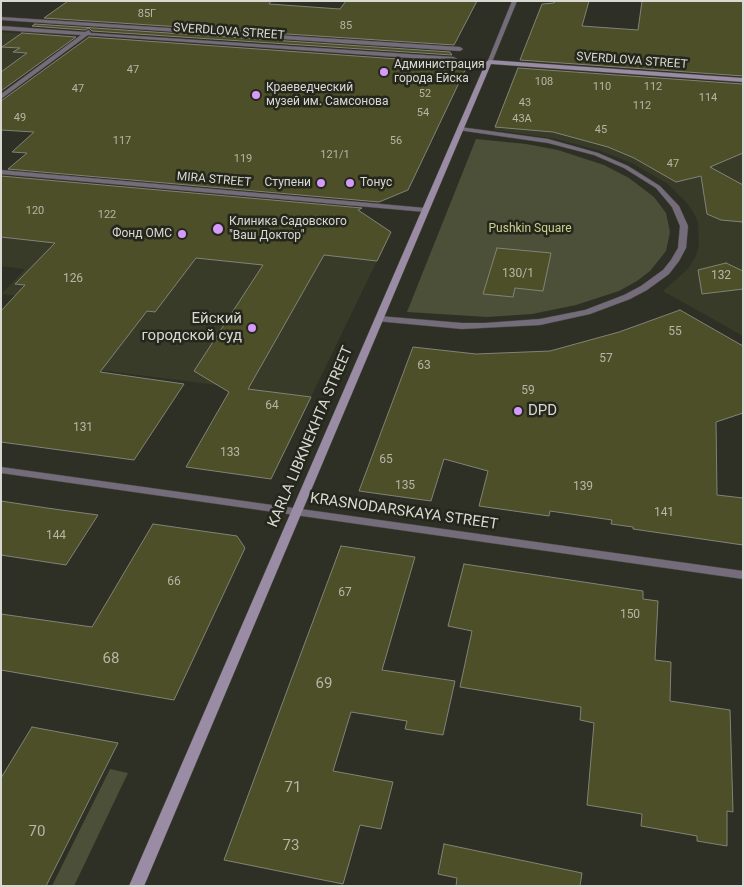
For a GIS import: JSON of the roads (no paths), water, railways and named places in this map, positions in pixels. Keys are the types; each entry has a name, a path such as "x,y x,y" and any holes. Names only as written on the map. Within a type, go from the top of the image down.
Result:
{"street":[{"name":"KARLA LIBKNEKHTA STREET","path":"136,886 515,1"},
{"path":"1,18 460,50"},
{"path":"1,97 99,24"},
{"name":"SVERDLOVA STREET","path":"1,28 454,60"},
{"name":"SVERDLOVA STREET","path":"489,62 743,80"},
{"path":"379,319 462,326 485,326 540,322 587,312 621,300 644,288 666,272 682,248 684,226 675,206 658,187 626,166 596,154 548,141 460,129"},
{"name":"MIRA STREET","path":"1,172 425,210"},
{"name":"KRASNODARSKAYA STREET","path":"1,470 743,576"}],"place":[{"name":"Администрация города Ейска","path":"384,72"},
{"name":"Краеведческий музей им. Самсонова","path":"256,95"},
{"name":"Ступени","path":"321,183"},
{"name":"Тонус","path":"350,183"},
{"name":"Клиника Садовского \"Ваш Доктор\"","path":"218,229"},
{"name":"Фонд ОМС","path":"182,234"},
{"name":"Ейский городской суд","path":"252,328"},
{"name":"DPD","path":"518,411"}],"park label":[{"name":"Pushkin Square","path":"530,229"}]}
